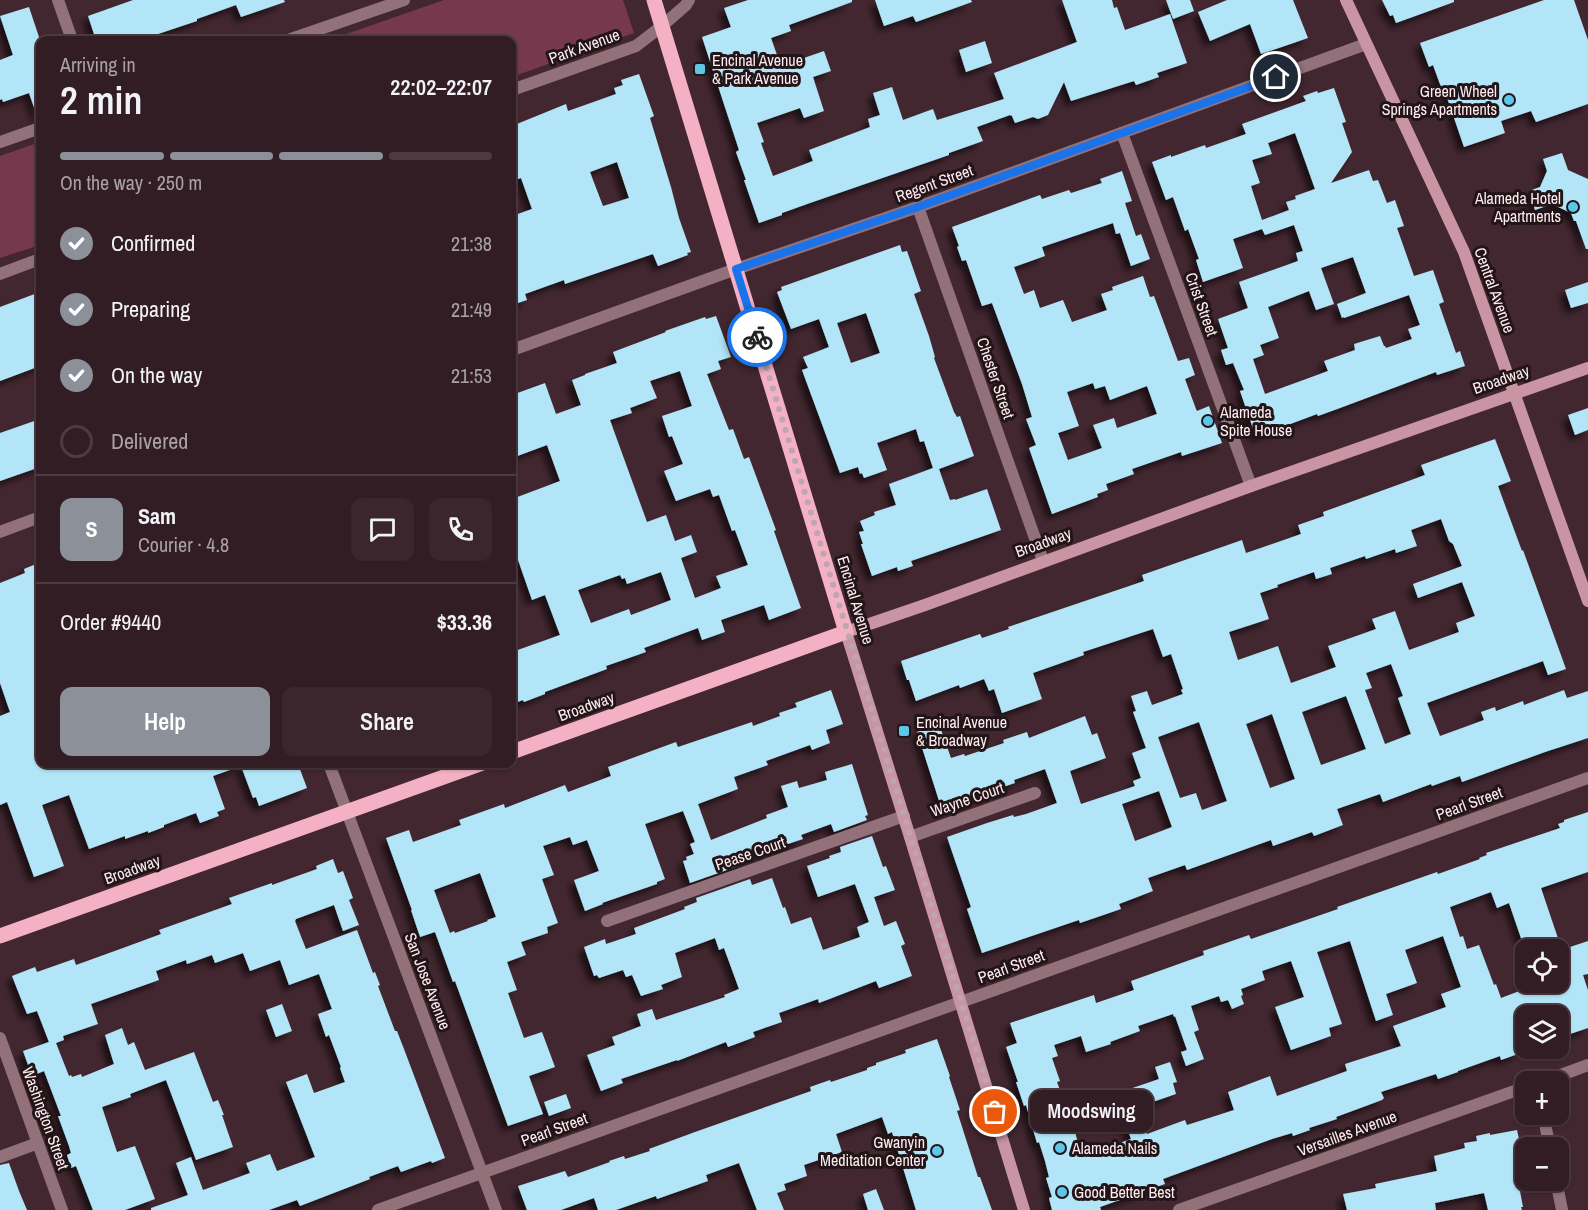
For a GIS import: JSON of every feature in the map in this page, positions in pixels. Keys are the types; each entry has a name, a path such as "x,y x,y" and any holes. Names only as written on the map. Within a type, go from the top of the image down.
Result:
{"main road":[{"name":"Encinal Avenue","path":"654,0 846,632"},
{"name":"Broadway","path":"516,751 846,632"},
{"name":"Broadway","path":"0,936 469,768"}],"street":[{"path":"58,0 71,36"},
{"path":"300,36 404,0"},
{"name":"Park Avenue","path":"516,89 636,46 662,26 689,0"},
{"name":"Central Avenue","path":"1346,0 1464,252 1588,601"},
{"name":"Regent Street","path":"516,349 736,269 918,207 1366,44"},
{"path":"0,142 36,129"},
{"name":"Crist Street","path":"1122,133 1251,486"},
{"name":"Chester Street","path":"918,207 1043,561"},
{"path":"0,274 36,260"},
{"name":"Broadway","path":"846,632 1588,368"},
{"path":"0,531 36,518"},
{"name":"Encinal Avenue","path":"846,632 1023,1210"},
{"name":"San Jose Avenue","path":"331,768 496,1210"},
{"name":"Pearl Street","path":"378,1210 1588,778"},
{"name":"Wayne Court","path":"910,837 1035,793"},
{"name":"Pease Court","path":"607,921 904,816"},
{"name":"Washington Street","path":"0,1038 62,1210"},
{"path":"1569,1072 1588,1065"},
{"name":"Versailles Avenue","path":"1179,1210 1515,1091"},
{"path":"0,1157 38,1143"},
{"path":"1558,1191 1562,1210"}],"shaded area":[{"path":"444,0 623,0 634,33 516,76 516,36 340,36"},
{"path":"36,143 36,246 0,258 0,156"}],"building":[{"path":"133,0 284,0 285,2 241,17 236,5 152,36 95,36 88,16"},
{"path":"748,0 852,0 852,2 789,25 791,31 771,38 781,66 824,51 831,71 813,77 824,111 804,118 800,108 757,123 764,142 761,143 773,176 813,161 809,150 870,127 868,119 880,115 873,93 892,87 903,120 933,109 937,120 1004,99 994,73 1077,42 1062,0 1112,0 1114,8 1117,7 1125,30 1170,14 1187,63 1157,73 1159,77 1136,85 1134,81 1071,101 1064,82 1048,115 1015,123 1010,115 977,127 983,141 759,223 736,152 739,150 702,37 731,27 724,8"},
{"path":"875,0 971,0 972,2 916,22 913,16 884,26"},
{"path":"1166,0 1190,0 1194,11 1173,19"},
{"path":"1227,0 1293,0 1308,38 1261,54 1250,24 1210,41 1198,12"},
{"path":"1382,0 1454,0 1454,2 1396,23"},
{"path":"1544,0 1574,0 1588,40 1588,104 1536,122 1531,111 1501,121 1505,133 1464,147 1443,86 1441,87 1433,65 1429,67 1420,43"},
{"path":"29,7 39,36 36,36 36,113 29,93 3,102 2,99 0,100 0,60 13,55 0,16"},
{"path":"985,41 992,63 966,72 959,50"},
{"path":"639,74 654,116 650,118 691,252 658,266 653,254 565,284 564,280 525,294 527,300 516,304 516,215 532,209 521,178 516,180 516,124 566,104 568,111 616,94 614,88 623,85 621,80","holes":["617,162 629,198 603,206 590,172"]},
{"path":"1334,88 1346,122 1342,123 1352,152 1331,183 1369,170 1373,181 1378,180 1387,203 1395,200 1404,226 1397,228 1414,276 1433,270 1444,302 1439,304 1456,353 1460,351 1465,366 1437,375 1436,372 1256,437 1240,391 1244,390 1233,363 1226,365 1221,350 1228,348 1218,319 1248,308 1239,282 1298,261 1296,253 1303,251 1294,225 1265,235 1262,229 1233,239 1243,268 1203,282 1196,260 1199,259 1188,229 1185,231 1173,197 1166,200 1152,162 1205,145 1206,148 1246,134 1242,124 1306,101 1303,96 1317,91 1318,93","holes":["1295,133 1315,189 1286,202 1289,210 1262,220 1251,186 1260,183 1252,160 1272,154 1268,143","1353,257 1366,293 1337,304 1342,318 1409,295 1420,325 1408,329 1412,339 1386,348 1380,336 1354,344 1355,350 1324,361 1328,371 1265,394 1253,359 1264,355 1260,345 1279,338 1268,307 1309,291 1316,310 1334,304 1321,268"]},
{"name":"Alameda Hotel Apartments","path":"1562,153 1568,170 1588,179 1588,249 1586,249 1571,213 1552,204 1535,210 1529,191 1540,187 1547,171 1543,159"},
{"path":"1122,171 1132,201 1125,203 1136,236 1141,234 1150,259 1131,266 1120,233 1116,234 1113,223 1042,247 1045,256 1014,267 1024,294 1034,290 1040,308 1063,300 1072,322 1107,310 1101,294 1113,290 1112,287 1143,276 1150,297 1154,296 1178,361 1189,358 1195,375 1185,379 1196,409 1197,411 1209,406 1222,443 1182,456 1181,452 1132,469 1134,474 1106,484 1108,490 1097,494 1098,497 1052,514 1029,448 1036,445 1026,419 1032,417 1022,384 992,303 982,306 966,260 962,261 952,227 1040,195 1042,199 1102,183 1100,179","holes":["1093,383 1095,389 1105,386 1110,400 1147,386 1157,414 1117,428 1114,418 1093,425 1102,448 1068,460 1058,433 1079,426 1067,392"]},
{"path":"900,245 902,252 907,251 921,291 914,294 934,358 954,412 957,417 960,416 974,456 939,469 950,500 987,489 1001,530 911,561 913,566 898,571 897,567 872,576 861,544 863,544 859,532 864,531 860,521 875,515 874,512 896,505 889,484 933,468 924,441 920,442 916,429 877,443 887,470 864,478 858,467 840,473 802,370 808,368 803,357 829,347 819,319 791,329 777,292 782,290 781,287","holes":["866,313 880,353 851,363 837,323"]},
{"path":"1588,282 1588,303 1571,308 1565,290"},
{"path":"36,294 36,368 0,381 0,307"},
{"path":"716,316 731,357 718,361 721,369 707,374 729,430 733,429 744,459 749,457 801,608 769,620 764,605 721,620 725,632 702,640 698,628 644,648 646,652 606,666 607,669 524,702 523,700 516,703 516,651 560,635 545,595 532,600 517,557 516,498 560,481 547,445 516,457 516,394 545,383 556,414 581,405 572,380 617,363 613,352 705,317 706,319","holes":["680,371 692,406 662,416 669,437 672,436 683,464 664,471 676,501 710,489 713,497 719,495 748,565 716,576 721,588 695,598 681,558 697,552 691,535 675,541 666,515 647,522 610,420 632,413 630,408 657,398 650,381","661,572 671,600 631,615 629,609 591,623 578,590 620,575 622,579 625,578 627,584"]},
{"path":"1588,408 1588,430 1575,435 1568,415"},
{"path":"36,420 36,468 0,481 0,433"},
{"path":"1495,439 1511,481 1498,486 1566,669 1548,675 1543,661 1427,703 1440,736 1484,720 1481,712 1495,707 1496,711 1523,701 1524,705 1564,690 1567,698 1588,691 1588,738 1462,782 1460,776 1383,802 1380,794 1337,809 1343,825 1314,836 1312,832 1273,846 1271,840 1187,870 1185,865 1148,878 1153,891 1119,904 1121,909 1080,923 1079,920 982,953 967,909 971,907 947,837 1057,803 1045,769 1014,780 1015,783 979,795 980,797 942,810 917,732 939,724 951,758 964,754 965,756 1004,743 1003,740 1027,732 1029,738 1085,716 1092,735 1097,733 1106,758 1070,771 1081,804 1135,786 1133,781 1141,778 1132,753 1146,748 1133,712 1136,711 1131,696 1147,691 1152,705 1183,694 1181,690 1183,689 1171,654 1163,657 1153,629 1083,652 1084,655 1033,673 1042,699 1002,713 994,689 989,691 984,679 960,688 959,685 916,701 901,661 980,634 982,638 1009,629 1008,627 1144,581 1142,575 1242,540 1246,553 1301,534 1298,525 1324,516 1323,512 1425,475 1421,465","holes":["1441,519 1449,541 1453,544 1462,566 1413,584 1418,598 1462,582 1475,616 1456,623 1459,632 1409,650 1395,611 1372,619 1376,629 1328,646 1336,667 1291,683 1278,646 1238,660 1229,632 1269,619 1260,593 1314,572 1316,579 1332,574 1330,568 1365,556 1366,559 1395,549 1396,553 1417,546 1411,530","1391,664 1403,696 1398,698 1411,734 1385,744 1365,690 1372,688 1366,673","1346,696 1366,749 1321,765 1302,712","1272,714 1295,779 1270,788 1246,724","1199,722 1227,801 1202,810 1196,793 1180,798 1158,737","1159,791 1172,827 1135,841 1122,804"]},
{"path":"36,564 36,768 235,768 213,776 225,809 217,812 219,816 200,823 196,813 148,833 148,831 125,839 125,836 89,849 69,795 42,805 64,866 34,877 7,802 0,805 0,716 10,712 0,683 0,583 25,573 24,569"},
{"path":"831,690 843,724 826,730 830,743 812,750 810,745 766,761 768,765 734,777 738,789 698,804 711,840 767,818 766,815 788,807 781,786 797,781 799,788 827,780 825,772 852,764 868,815 865,816 867,820 834,832 831,824 801,835 803,839 743,859 744,864 690,883 683,861 694,854 690,844 695,842 683,811 645,824 665,879 585,911 574,880 599,871 587,840 573,845 570,837 543,846 554,875 542,879 558,923 547,927 548,933 521,942 526,955 507,962 517,990 508,993 524,1038 542,1032 555,1067 529,1076 543,1114 508,1126 435,932 420,937 386,838 409,830 413,842 461,825 459,820 504,804 505,808 565,785 568,792 611,776 608,767 676,742 678,747 752,722 753,726 797,707 795,703","holes":["480,873 496,917 450,933 434,890"]},
{"path":"242,768 300,768 307,788 259,806 256,797 253,798"},
{"path":"1588,812 1588,872 1541,888 1558,939 1521,939 1509,903 1497,908 1491,892 1450,907 1460,937 1463,936 1467,949 1479,945 1501,998 1515,993 1569,993 1569,948 1588,941 1588,974 1583,975 1588,990 1588,1028 1569,1034 1569,1005 1515,1005 1515,1055 1501,1060 1500,1056 1438,1079 1436,1074 1381,1092 1384,1098 1382,1100 1336,1117 1337,1119 1293,1136 1292,1133 1272,1139 1163,1179 1165,1184 1100,1207 1101,1210 1052,1210 1049,1198 1052,1197 1046,1178 1049,1177 1045,1161 1026,1105 1024,1106 1006,1047 1017,1043 1010,1023 1094,995 1096,1003 1134,990 1131,981 1204,955 1203,951 1249,935 1251,939 1437,872 1438,874 1480,859 1487,855 1486,853 1560,828 1558,824 1564,820","holes":["1443,936 1461,987 1441,994 1446,1007 1393,1026 1401,1046 1345,1064 1347,1071 1277,1096 1270,1076 1228,1092 1234,1110 1187,1125 1185,1120 1147,1134 1138,1107 1176,1094 1173,1083 1177,1082 1170,1062 1155,1067 1159,1079 1115,1094 1131,1139 1081,1157 1075,1131 1057,1082 1060,1081 1052,1058 1058,1056 1054,1045 1081,1036 1086,1052 1140,1031 1138,1026 1173,1014 1187,1050 1181,1052 1186,1066 1204,1059 1194,1032 1199,1030 1191,1006 1219,996 1221,1002 1228,1000 1232,1009 1244,1004 1241,989 1265,980 1262,971 1291,961 1304,997 1275,1007 1291,1050 1331,1036 1329,1028 1342,1024 1317,952 1350,941 1376,1021 1393,1015 1386,994 1417,983 1405,950"]},
{"path":"872,836 883,867 886,866 895,890 874,897 884,926 896,921 905,944 901,946 912,976 879,988 876,981 819,1003 818,999 779,1013 782,1022 753,1032 755,1037 728,1047 726,1042 621,1079 623,1083 601,1091 587,1055 615,1045 612,1037 641,1026 637,1014 652,1009 656,1020 725,997 724,995 739,989 724,948 719,950 715,938 675,953 682,977 661,985 663,989 641,996 632,975 626,977 623,970 599,978 597,975 594,976 584,947 605,939 606,944 636,934 634,928 685,909 684,907 697,902 696,898 750,879 752,885 772,878 791,924 811,917 823,950 860,937 857,927 869,922 855,884 818,897 807,866 841,852 840,847"},
{"path":"333,859 338,873 343,871 353,898 349,900 359,925 343,931 334,905 295,921 306,949 357,930 445,1158 401,1172 398,1166 300,1206 297,1200 269,1210 151,1210 151,1208 188,1195 176,1163 191,1157 203,1190 250,1173 246,1163 270,1154 277,1171 315,1157 286,1082 307,1074 314,1093 345,1082 329,1035 326,1037 318,1014 332,1009 319,974 289,985 280,960 250,971 243,953 215,963 212,955 187,964 186,960 156,971 159,980 91,1004 98,1024 63,1036 64,1040 56,1043 69,1076 72,1077 81,1074 82,1077 114,1064 105,1035 122,1028 128,1045 134,1042 145,1070 194,1052 213,1102 218,1100 233,1147 196,1160 166,1080 130,1094 131,1097 102,1107 117,1152 135,1146 155,1199 125,1210 93,1210 76,1166 71,1168 67,1155 71,1153 58,1116 61,1116 44,1071 32,1076 23,1051 49,1042 37,1011 27,1014 12,976 35,967 37,972 74,959 76,965 123,948 161,934 159,930 232,904 229,898 317,869 316,866"},
{"path":"282,1004 292,1031 276,1037 266,1010"},
{"path":"937,1039 950,1076 960,1110 957,1111 978,1177 980,1177 992,1210 916,1210 892,1132 888,1134 882,1117 836,1134 842,1152 804,1165 807,1176 784,1184 786,1190 777,1193 784,1210 757,1210 739,1163 706,1175 708,1181 657,1199 656,1196 616,1210 598,1210 594,1198 561,1210 527,1210 518,1186 565,1171 568,1177 624,1156 625,1159 650,1151 649,1149 811,1091 810,1087 867,1070 876,1063 906,1053 905,1050"},
{"path":"566,1094 571,1108 549,1116 544,1102"},
{"path":"1517,1130 1515,1191 1520,1191 1522,1210 1488,1210 1484,1193 1435,1203 1436,1210 1347,1210 1343,1194 1376,1188 1375,1184 1437,1171 1434,1156 1465,1148 1464,1143 1477,1141 1476,1136 1490,1133 1490,1135"},
{"path":"9,1163 27,1210 0,1210 0,1165"},
{"path":"876,1189 884,1210 868,1210 863,1194"}],"way so far":[{"path":"757,337 995,1112"}],"place":[{"name":"Encinal Avenue & Park Avenue","path":"700,69"},
{"name":"Green Wheel Springs Apartments","path":"1509,100"},
{"name":"Alameda Hotel Apartments","path":"1573,207"},
{"name":"Alameda Spite House","path":"1208,421"},
{"name":"Encinal Avenue & Broadway","path":"904,731"},
{"name":"Moodswing","path":"995,1112"},
{"name":"Alameda Nails","path":"1060,1148"},
{"name":"Gwanyin Meditation Center","path":"937,1151"},
{"name":"Good Better Best","path":"1062,1192"}],"route":[{"path":"757,337 736,269 918,207 1276,77"}]}
